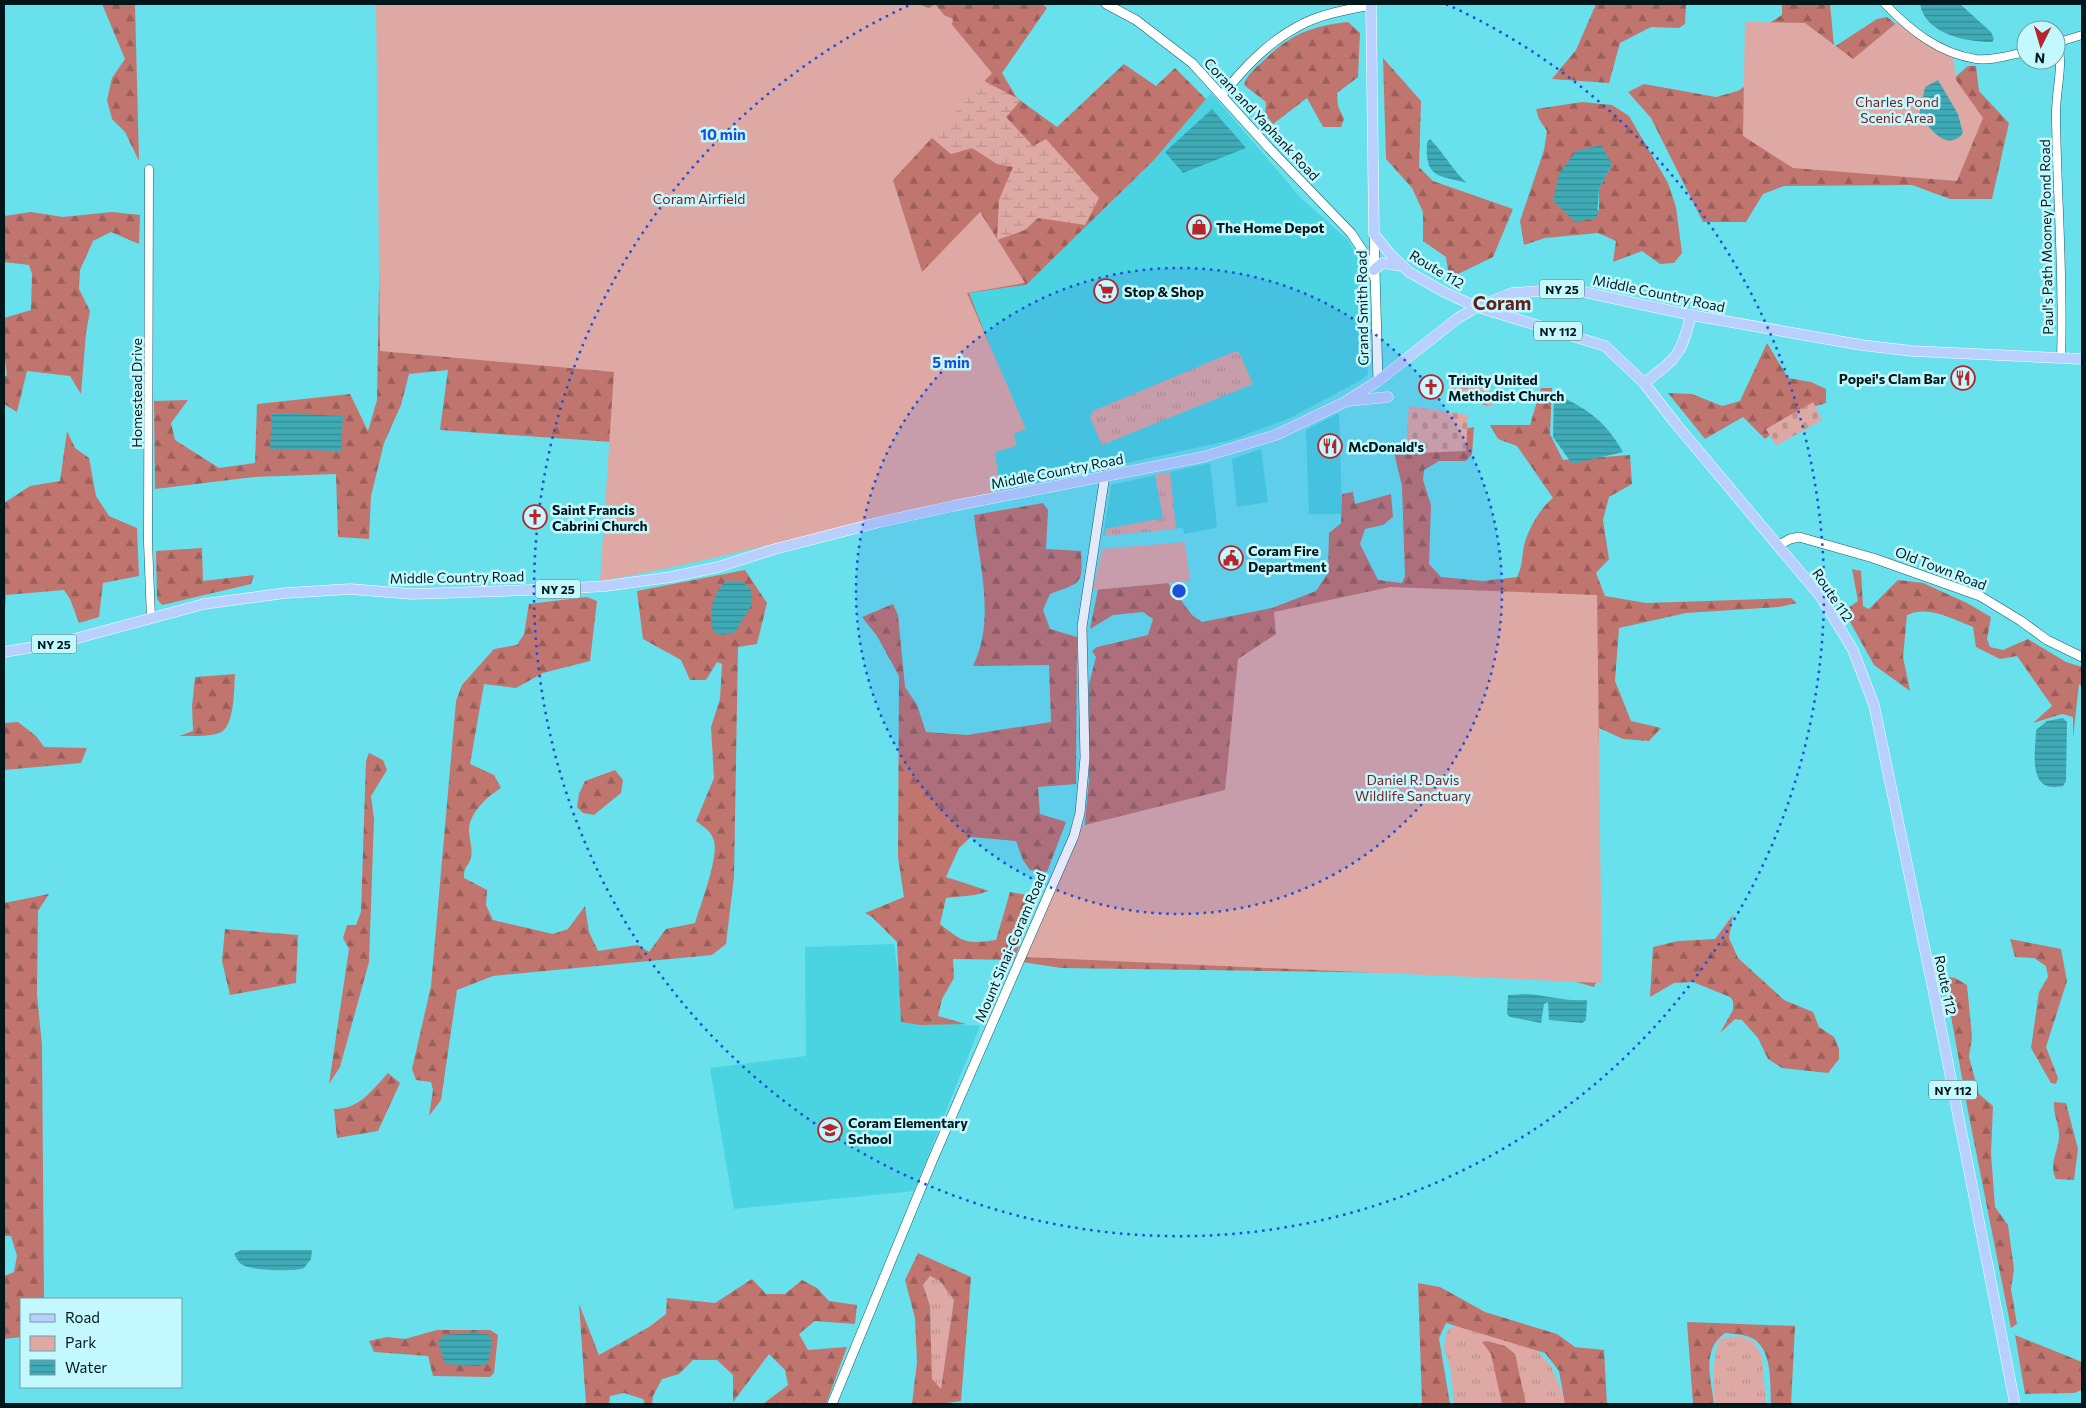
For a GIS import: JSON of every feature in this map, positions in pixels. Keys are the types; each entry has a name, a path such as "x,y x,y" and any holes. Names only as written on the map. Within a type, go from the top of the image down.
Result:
{"main road":[{"name":"Coram and Yaphank Road","path":"1106,4 1136,20 1192,63 1295,176 1351,233 1363,251 1374,274"},
{"path":"1222,95 1236,77 1266,48 1297,26 1332,13 1371,4 1374,234"},
{"name":"Route 112","path":"1374,234 1403,267 1444,292 1477,307 1605,346 1644,383 1821,597 1852,650 1874,705 1938,1008 2015,1404"},
{"name":"Grand Smith Road","path":"1374,234 1378,381"},
{"path":"1374,274 1382,263 1403,267"},
{"name":"Middle Country Road","path":"4,652 63,642 204,604 308,591 350,589 412,594 558,589 606,586 671,577 718,567 775,549 880,522 1104,475 1175,463 1236,448 1301,424 1347,401 1378,381 1458,318 1477,307 1512,293 1570,289 1691,315 1861,345 1912,351 2082,359"},
{"path":"1644,383 1672,362 1679,354 1691,315"},
{"path":"1347,401 1388,397"},
{"name":"Mount Sinai-Coram Road","path":"832,1404 933,1159 1074,836 1080,813 1085,758 1082,627 1104,475"},
{"name":"Old Town Road","path":"1778,545 1790,539 1799,538 1873,558 1980,596 2021,621 2047,640 2082,657"}],"street":[{"path":"1885,4 1904,24 1924,40 1941,48 1976,59 1997,58 2016,54"},
{"path":"2066,40 2082,35"},
{"name":"Paul's Path Mooney Pond Road","path":"2061,70 2056,116 2062,281 2061,358"},
{"name":"Homestead Drive","path":"149,168 148,542 151,618"}],"shaded area":[{"path":"1211,93 1301,198 1348,240 1356,254 1362,273 1368,374 1361,380 1290,418 1231,440 1000,491 995,452 1016,446 1014,434 1025,429 967,292 1026,285 1155,159"},
{"path":"1339,413 1342,514 1309,514 1306,430"},
{"path":"1261,449 1268,502 1237,507 1232,459"},
{"path":"1210,463 1217,526 1215,528 1184,534 1183,528 1103,536 1111,485"},
{"name":"Coram Elementary School","path":"894,944 904,1019 980,1026 914,1191 734,1209 710,1068 806,1056 805,947"}],"green space":[{"path":"102,4 135,4 139,161 125,132 112,119 107,100 112,78 125,59"},
{"name":"Coram Airfield","path":"376,4 911,4 922,13 935,4 992,73 893,180 922,272 980,212 1025,283 967,293 1026,429 1014,434 1016,446 995,452 1000,491 900,513 750,550 600,581 614,372 380,351"},
{"name":"Coram Airfield","path":"384,4 1042,4 1047,8 1002,73 1017,98 1057,127 1124,64 1156,86 1175,68 1206,99 1155,159 1026,285 969,293 1023,429 984,441 918,500 743,550 606,568 612,442 440,430 448,370 409,374 401,405 384,443 371,496 369,539 338,537 336,474 254,477 155,489 154,401 188,400 171,423 175,440 219,468 255,463 257,404 350,394 368,431 377,400"},
{"path":"889,4 919,4 953,19 947,52 986,82 1021,100 1006,117 1033,146 1046,139 1099,198 1085,225 1038,218 1025,230 997,240 999,200 1013,167 997,164 972,148 951,154 926,133"},
{"path":"1596,4 1686,4 1685,24 1679,28 1651,27 1620,43 1609,83 1552,79 1576,50"},
{"path":"1782,4 1830,4 1834,47 1877,19 1887,17 1920,44 1953,79 1968,66 1976,66 1979,91 2009,123 1992,199 1950,199 1912,185 1784,186 1763,194 1746,222 1703,222 1651,118 1628,92 1644,84 1716,97 1738,91 1745,86 1758,30 1782,15"},
{"name":"Charles Pond Scenic Area","path":"1900,20 1953,55 1956,80 1983,118 1957,181 1793,168 1743,136 1745,22 1805,23 1853,59"},
{"path":"1348,22 1360,33 1358,77 1337,93 1338,106 1344,119 1341,127 1323,127 1307,98 1273,124 1265,114 1266,102 1244,85 1249,75 1290,39 1322,26"},
{"path":"1383,58 1421,101 1419,167 1433,181 1513,209 1493,257 1454,276 1448,271 1446,257 1423,241 1423,212 1412,188 1386,159"},
{"path":"1582,102 1612,105 1629,116 1668,183 1676,207 1682,253 1674,263 1660,264 1642,251 1613,262 1616,241 1598,233 1545,238 1524,245 1520,221 1544,150 1547,131 1539,119 1536,109","holes":["1612,164 1599,189 1599,211 1559,174"]},
{"path":"31,212 63,217 112,212 140,215 139,244 111,232 93,241 80,270 79,289 90,311 86,333 81,394 70,376 27,371 17,412 4,404 4,377 7,375 4,354 4,318 31,310 32,274 29,265 4,262 4,216"},
{"path":"1767,343 1788,378 1811,382 1826,389 1826,403 1796,412 1765,439 1743,417 1705,439 1668,393 1692,394 1722,406 1740,401"},
{"path":"1236,351 1240,354 1253,384 1102,445 1090,418 1093,411"},
{"path":"1454,382 1477,386 1496,393 1491,407 1465,399 1451,391"},
{"name":"Daniel R. Davis Wildlife Sanctuary","path":"1541,388 1552,388 1550,434 1563,460 1630,455 1632,484 1609,497 1603,520 1609,559 1596,573 1605,596 1646,603 1791,598 1797,603 1779,607 1686,613 1619,628 1615,681 1631,721 1661,728 1649,741 1623,739 1599,728 1599,976 1594,987 1552,975 1061,968 1022,962 1084,832 1089,780 1089,684 1096,657 1092,651 1097,647 1148,635 1153,619 1143,612 1113,615 1090,629 1098,589 1168,583 1192,615 1202,622 1272,608 1316,591 1328,573 1329,533 1341,523 1342,494 1353,492 1355,504 1391,494 1393,517 1383,525 1365,529 1360,544 1378,580 1402,583 1405,576 1402,486 1393,448 1448,448 1460,430 1474,427 1472,454 1466,461 1439,461 1424,470 1423,480 1431,505 1429,564 1441,577 1483,581 1517,577 1529,530 1540,512 1553,498 1517,446 1498,439 1490,425 1530,425"},
{"path":"1813,402 1822,420 1776,446 1766,429"},
{"path":"1409,406 1468,415 1466,451 1416,453 1409,451 1406,443"},
{"path":"67,431 75,448 89,458 96,496 109,516 137,528 139,576 103,583 99,617 79,623 70,599 64,590 6,595 4,623 4,503 30,486 60,481"},
{"path":"1170,472 1176,529 1105,536 1105,529 1163,518 1155,475"},
{"path":"1043,503 1048,510 1046,549 1081,551 1081,571 1078,581 1050,594 1043,610 1050,629 1077,637 1076,784 1038,787 1040,814 1066,822 1047,872 1030,870 1023,860 1016,841 971,837 959,848 946,877 989,891 975,895 946,898 940,924 955,935 971,942 996,940 1010,892 1037,897 1014,960 953,959 954,978 942,999 938,1016 966,1024 920,1025 901,1022 897,942 872,917 865,913 904,897 898,857 899,676 877,636 862,617 893,604 898,615 905,687 917,705 926,732 967,735 1051,722 1049,665 973,666 984,630 985,611 974,515"},
{"path":"1185,542 1190,581 1093,590 1102,549"},
{"path":"202,548 203,581 254,575 251,584 162,605 157,599 156,551"},
{"path":"1852,569 1861,571 1863,606 1869,609 1898,580 1923,583 1967,603 1991,617 1987,639 1990,647 2003,650 2028,639 2066,662 2082,667 2082,686 2079,684 2073,738 2073,717 2062,714 2033,723 2052,706 2017,656 2000,659 1976,647 1973,627 1949,617 1932,612 1915,612 1907,615 1903,657 1910,691 1874,665 1844,611 1858,601"},
{"path":"745,570 767,603 757,644 738,647 734,877 726,944 712,955 493,976 457,990 441,1100 429,1116 433,1090 431,1082 416,1080 412,1069 431,986 456,701 462,685 494,649 517,645 524,634 529,604 587,597 597,601 590,661 543,673 516,688 484,684 470,764 494,775 501,788 485,800 472,817 469,830 471,854 464,871 464,878 487,890 486,905 493,920 553,934 568,929 585,906 589,932 598,951 638,945 649,952 666,929 695,923 712,869 715,848 713,838 696,821 714,778 711,727 720,699 722,664 717,662 706,680 690,680 681,660 643,639 637,591"},
{"name":"Daniel R. Davis Wildlife Sanctuary","path":"1390,587 1597,595 1602,983 1025,957 1081,826 1225,790 1238,659 1276,634 1274,612"},
{"path":"235,674 233,707 228,724 224,730 210,735 179,736 193,731 192,706 195,677"},
{"path":"18,722 36,736 44,747 87,748 81,763 4,770 4,723"},
{"path":"369,753 383,760 387,770 371,796 374,819 369,962 340,1067 329,1084 349,949 343,938 347,925 356,925 361,912 366,761"},
{"path":"615,770 623,780 621,793 594,815 583,813 577,807 579,794 585,781"},
{"path":"49,894 38,911 37,995 42,1045 44,1298 20,1298 20,1337 4,1339 4,1276 14,1272 17,1256 11,1236 4,1236 4,903"},
{"path":"1733,915 1729,938 1738,958 1784,1000 1813,1012 1819,1027 1834,1037 1839,1049 1839,1059 1828,1073 1782,1068 1768,1059 1758,1038 1742,1020 1735,1019 1720,1033 1733,1010 1733,1001 1730,997 1693,982 1674,983 1650,997 1653,947 1678,941 1715,939"},
{"path":"225,929 298,935 296,983 230,995 222,961"},
{"path":"2010,939 2061,949 2067,981 2046,1047 2058,1078 2056,1084 2051,1083 2031,1048 2039,992 2048,977 2046,966 2034,958 2015,957"},
{"path":"1949,977 1955,978 1967,985 1972,1037 1969,1057 1979,1094 1993,1106 1991,1153 1995,1207 2008,1225 2014,1269 2011,1289 2017,1324 2011,1328 1948,999"},
{"path":"388,1073 400,1083 378,1131 337,1138 334,1109 351,1106 358,1102 371,1092"},
{"path":"2054,1102 2066,1103 2078,1149 2074,1180 2056,1179 2054,1173 2053,1167 2059,1133"},
{"path":"918,1253 971,1277 961,1401 939,1404 912,1404 917,1362 915,1318 905,1280","holes":["930,1276 940,1281 954,1300 941,1389 932,1379 930,1306 923,1285"]},
{"path":"930,1276 940,1281 954,1300 941,1390 932,1379 930,1306 923,1285"},
{"path":"752,1279 766,1294 785,1294 802,1280 817,1288 829,1301 857,1305 855,1324 815,1321 799,1334 808,1350 847,1347 826,1404 763,1404 788,1385 785,1370 769,1354 733,1402 733,1375 717,1360 693,1360 679,1374 662,1379 653,1396 652,1404 645,1404 643,1399 624,1393 610,1396 609,1404 586,1404 579,1304 599,1355 649,1327 666,1314 667,1298 715,1303"},
{"path":"1418,1283 1440,1287 1485,1312 1557,1334 1575,1347 1604,1350 1607,1404 1565,1404 1559,1371 1545,1353 1446,1323 1439,1338 1450,1404 1422,1404"},
{"path":"1687,1322 1795,1326 1791,1404 1771,1404 1769,1366 1766,1356 1757,1341 1743,1335 1725,1333 1718,1340 1710,1356 1709,1365 1714,1404 1693,1404"},
{"path":"1462,1323 1524,1337 1551,1366 1567,1404 1454,1404 1451,1372 1444,1347 1447,1330"},
{"path":"437,1330 490,1330 498,1335 494,1373 490,1377 433,1376 428,1356 374,1352 369,1341 387,1337 405,1339"},
{"path":"2015,1335 2082,1362 2082,1390 2074,1393 2025,1394"},
{"path":"1738,1336 1753,1341 1762,1356 1766,1404 1715,1404 1714,1371 1719,1339"},
{"path":"1487,1341 1505,1346 1515,1354 1526,1404 1502,1404 1491,1354 1482,1342"}],"water":[{"path":"1920,4 1960,4 1991,32 1994,39 1992,42 1982,42 1948,34 1930,23 1923,14"},
{"path":"1938,80 1958,114 1963,133 1957,139 1945,140 1934,132 1919,115 1925,87"},
{"path":"1212,109 1246,148 1183,173 1165,152"},
{"path":"1430,139 1467,183 1441,176 1431,169 1427,154 1427,142"},
{"path":"1601,145 1612,164 1599,189 1597,218 1575,222 1553,201 1559,174 1576,151"},
{"path":"1554,393 1594,416 1609,431 1623,452 1572,464 1553,437"},
{"path":"272,413 343,416 341,451 270,449"},
{"path":"726,581 741,581 751,590 751,606 735,632 723,635 714,633 711,612 714,598"},
{"path":"2063,718 2067,722 2066,781 2063,786 2050,787 2041,782 2036,769 2036,730 2047,721"},
{"path":"1526,994 1587,1000 1586,1020 1582,1023 1549,1020 1548,1002 1544,1004 1541,1023 1510,1017 1507,1014 1508,995"},
{"path":"241,1250 312,1250 311,1259 304,1268 284,1270 257,1269 243,1265 234,1254"},
{"path":"476,1332 490,1335 492,1344 488,1363 479,1366 445,1364 438,1342 444,1335"}],"place":[{"name":"The Home Depot","path":"1199,227"},
{"name":"Stop & Shop","path":"1106,291"},
{"name":"Popei's Clam Bar","path":"1963,378"},
{"name":"Trinity United Methodist Church","path":"1431,387"},
{"name":"McDonald's","path":"1330,446"},
{"name":"Saint Francis Cabrini Church","path":"535,517"},
{"name":"Coram Fire Department","path":"1231,558"},
{"name":"Coram Elementary School","path":"830,1130"}],"district":[{"name":"Coram","path":"1502,302"}]}
